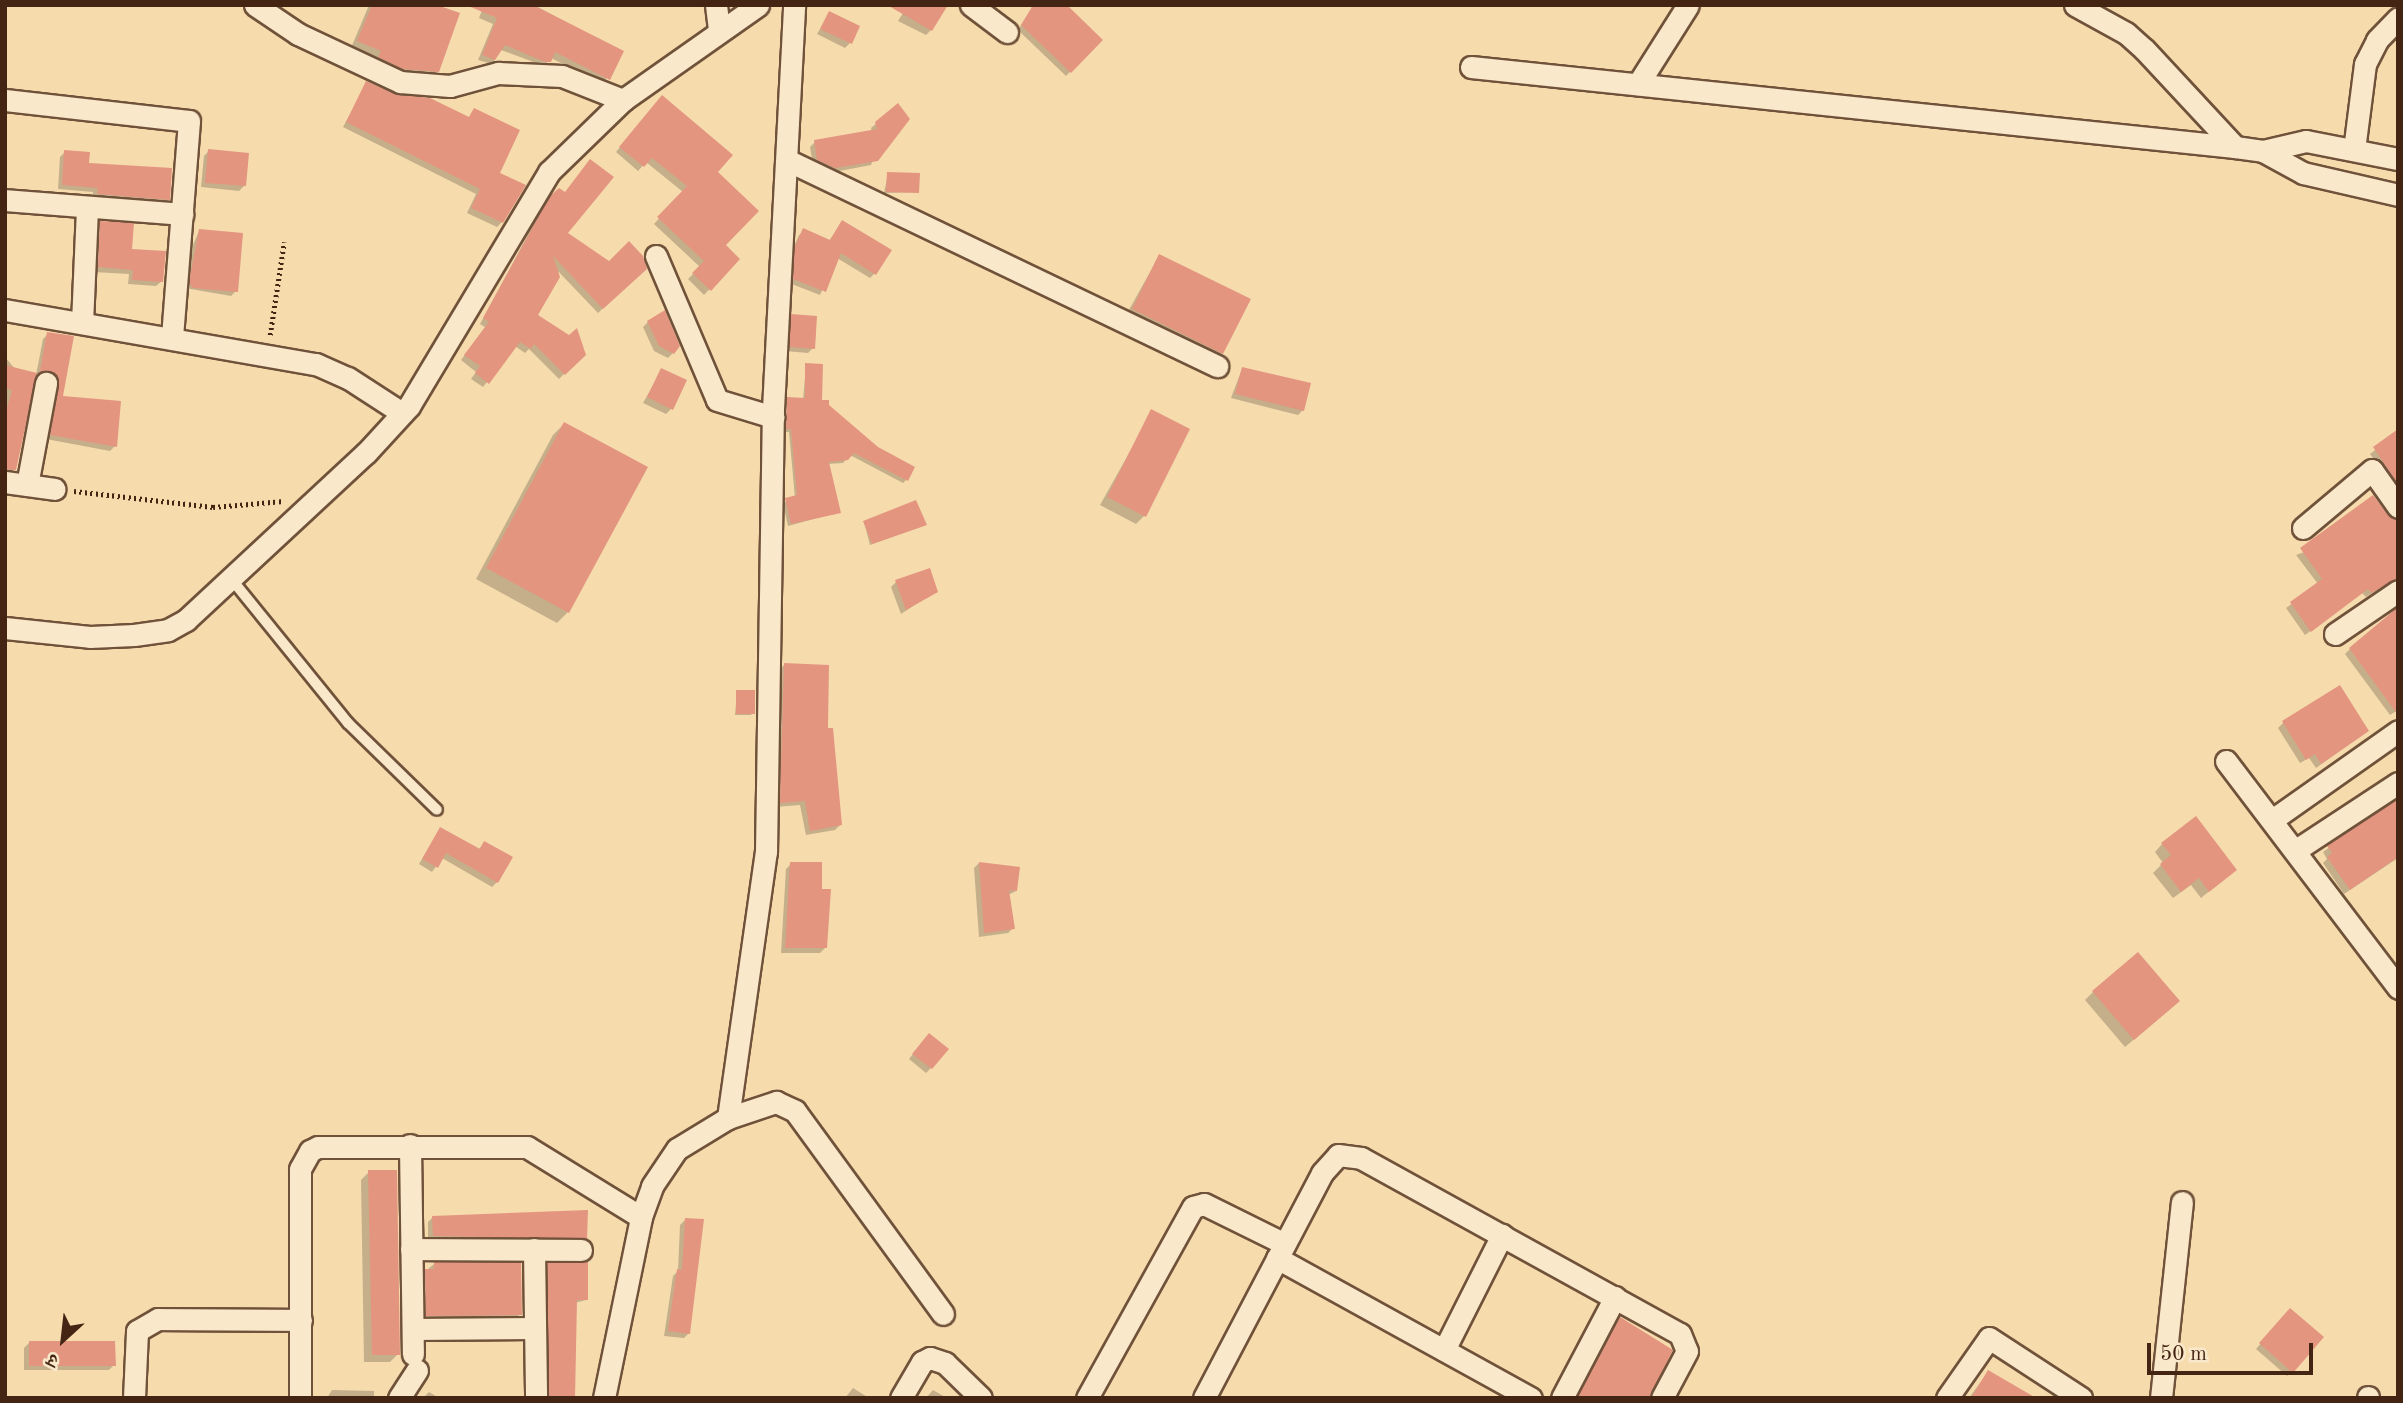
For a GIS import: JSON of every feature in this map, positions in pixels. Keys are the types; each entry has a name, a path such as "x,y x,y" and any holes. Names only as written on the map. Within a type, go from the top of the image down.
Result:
{"street":[{"path":"256,5 298,34 400,82 450,86 498,74 562,76 622,100"},
{"path":"716,5 719,28"},
{"path":"5,628 90,636 159,632 186,620 233,581 315,497 366,453 402,413 549,172 622,100 719,28 758,5"},
{"path":"722,1121 766,852 773,417 789,160 794,5"},
{"path":"971,5 1007,32"},
{"path":"1638,84 1688,5"},
{"path":"2075,5 2126,33 2235,146"},
{"path":"2354,150 2365,64 2377,40 2398,18"},
{"path":"1471,67 2235,146 2263,151 2303,173 2398,195"},
{"path":"5,100 186,119 190,124 172,338"},
{"path":"2263,151 2306,141 2398,159"},
{"path":"789,160 1217,366"},
{"path":"5,200 182,214"},
{"path":"82,323 87,206"},
{"path":"656,256 717,400 773,417"},
{"path":"5,310 267,354 329,369 402,413"},
{"path":"27,485 46,383"},
{"path":"2303,528 2372,470 2398,507"},
{"path":"5,482 55,489"},
{"path":"2335,634 2398,591"},
{"path":"2272,820 2398,731"},
{"path":"2226,761 2398,988"},
{"path":"2296,850 2398,783"},
{"path":"604,1398 641,1217 663,1167 687,1142 722,1121 768,1102 795,1111 943,1314"},
{"path":"399,1398 415,1362 412,1329 410,1145"},
{"path":"300,1398 298,1187 305,1157 318,1147 527,1147 542,1152 641,1217"},
{"path":"1204,1398 1322,1173 1338,1155 1361,1158 1680,1334 1686,1342 1687,1351 1662,1398"},
{"path":"2161,1398 2182,1202"},
{"path":"1087,1398 1193,1207 1204,1204 1444,1350 1531,1398"},
{"path":"1444,1350 1502,1236"},
{"path":"411,1249 581,1250"},
{"path":"534,1249 537,1398"},
{"path":"1562,1398 1615,1297"},
{"path":"134,1398 137,1331 158,1319 301,1320"},
{"path":"412,1329 535,1328"},
{"path":"1947,1398 1989,1338 2081,1398"},
{"path":"901,1398 922,1362 930,1358 945,1363 981,1398"}],"lane":[{"path":"233,581 348,723 437,810"}],"path":[{"path":"267,354 284,242"},
{"path":"55,489 213,507 315,497"}],"building":[{"path":"372,5 437,5 460,13 439,72 403,69 378,57 381,51 357,41"},
{"path":"466,5 533,5 624,51 610,80 555,52 551,62 545,62 505,45 495,60 482,55 497,18"},
{"path":"887,5 948,5 932,31"},
{"path":"1033,5 1067,5 1103,40 1071,73 1021,25"},
{"path":"829,11 860,26 852,44 820,29"},
{"path":"366,81 395,94 430,98 469,117 474,108 520,130 500,173 526,185 503,223 471,208 480,189 346,122"},
{"path":"662,95 733,155 718,172 759,211 726,245 740,259 711,291 692,273 704,261 657,217 687,186 652,158 644,167 619,147"},
{"path":"898,103 910,119 878,161 835,168 817,160 814,140 877,129 875,122"},
{"path":"208,149 249,153 246,186 205,183"},
{"path":"64,150 90,152 89,163 172,168 170,200 97,194 98,188 62,185"},
{"path":"590,159 614,177 568,233 609,261 629,241 643,256 647,269 603,309 553,256 560,277 538,315 569,335 577,328 586,355 565,375 534,344 531,349 520,342 489,384 475,373 480,366 464,355 489,322 483,318 550,196 559,188 565,192"},
{"path":"887,172 920,173 919,193 886,192"},
{"path":"842,220 892,250 876,275 841,253 826,292 793,279 794,249 803,228 830,240"},
{"path":"100,221 134,223 132,249 166,251 163,282 132,280 133,270 98,267"},
{"path":"199,229 243,233 238,292 193,288 189,283"},
{"path":"1159,254 1251,299 1223,354 1132,309"},
{"path":"665,310 680,346 674,354 659,346 647,321"},
{"path":"791,314 817,316 815,349 789,347"},
{"path":"47,332 74,336 63,396 121,401 117,447 50,435 59,385 54,373 40,372"},
{"path":"805,363 823,364 822,400 829,400 829,405 878,447 915,467 908,481 854,453 848,460 829,462 841,513 791,524 785,498 797,495 791,429 786,429 787,397 805,398"},
{"path":"5,365 37,373 16,470 5,469 5,415 12,390 5,388"},
{"path":"1242,367 1311,383 1304,411 1235,394"},
{"path":"661,368 687,380 673,410 647,397"},
{"path":"1151,409 1190,429 1146,517 1107,497"},
{"path":"564,422 648,467 569,613 486,568"},
{"path":"2398,429 2398,484 2373,447"},
{"path":"2373,495 2388,515 2398,520 2398,578 2371,593 2368,589 2311,632 2290,602 2322,579 2300,548"},
{"path":"916,500 927,525 872,544 863,521"},
{"path":"930,568 938,592 906,610 895,580"},
{"path":"2398,607 2398,715 2349,648"},
{"path":"784,663 829,665 828,728 833,728 842,825 810,831 805,801 780,803"},
{"path":"2340,685 2369,731 2321,764 2315,754 2306,760 2282,721"},
{"path":"736,690 755,690 755,714 736,714"},
{"path":"2398,799 2398,857 2350,890 2327,857 2332,853 2327,846"},
{"path":"2196,816 2237,870 2209,892 2199,878 2181,892 2160,864 2171,855 2161,843"},
{"path":"440,827 480,849 484,841 513,857 498,883 446,853 438,868 422,859"},
{"path":"790,862 822,862 822,889 831,889 827,948 785,948"},
{"path":"979,862 1020,867 1017,891 1009,890 1015,929 984,933"},
{"path":"2138,952 2180,1001 2134,1040 2092,991"},
{"path":"929,1033 949,1049 932,1069 912,1054"},
{"path":"368,1170 397,1170 400,1355 372,1355"},
{"path":"588,1210 587,1239 433,1236 432,1216"},
{"path":"685,1218 704,1219 690,1334 668,1331 677,1269 682,1270"},
{"path":"588,1261 588,1300 577,1300 575,1398 549,1398 547,1263"},
{"path":"434,1262 521,1263 522,1315 426,1316 425,1269 434,1269"},
{"path":"2290,1308 2324,1337 2293,1373 2259,1343"},
{"path":"1620,1317 1673,1350 1649,1398 1577,1398"},
{"path":"29,1341 115,1341 116,1366 29,1366"},
{"path":"1988,1370 2036,1398 1971,1398"}]}
